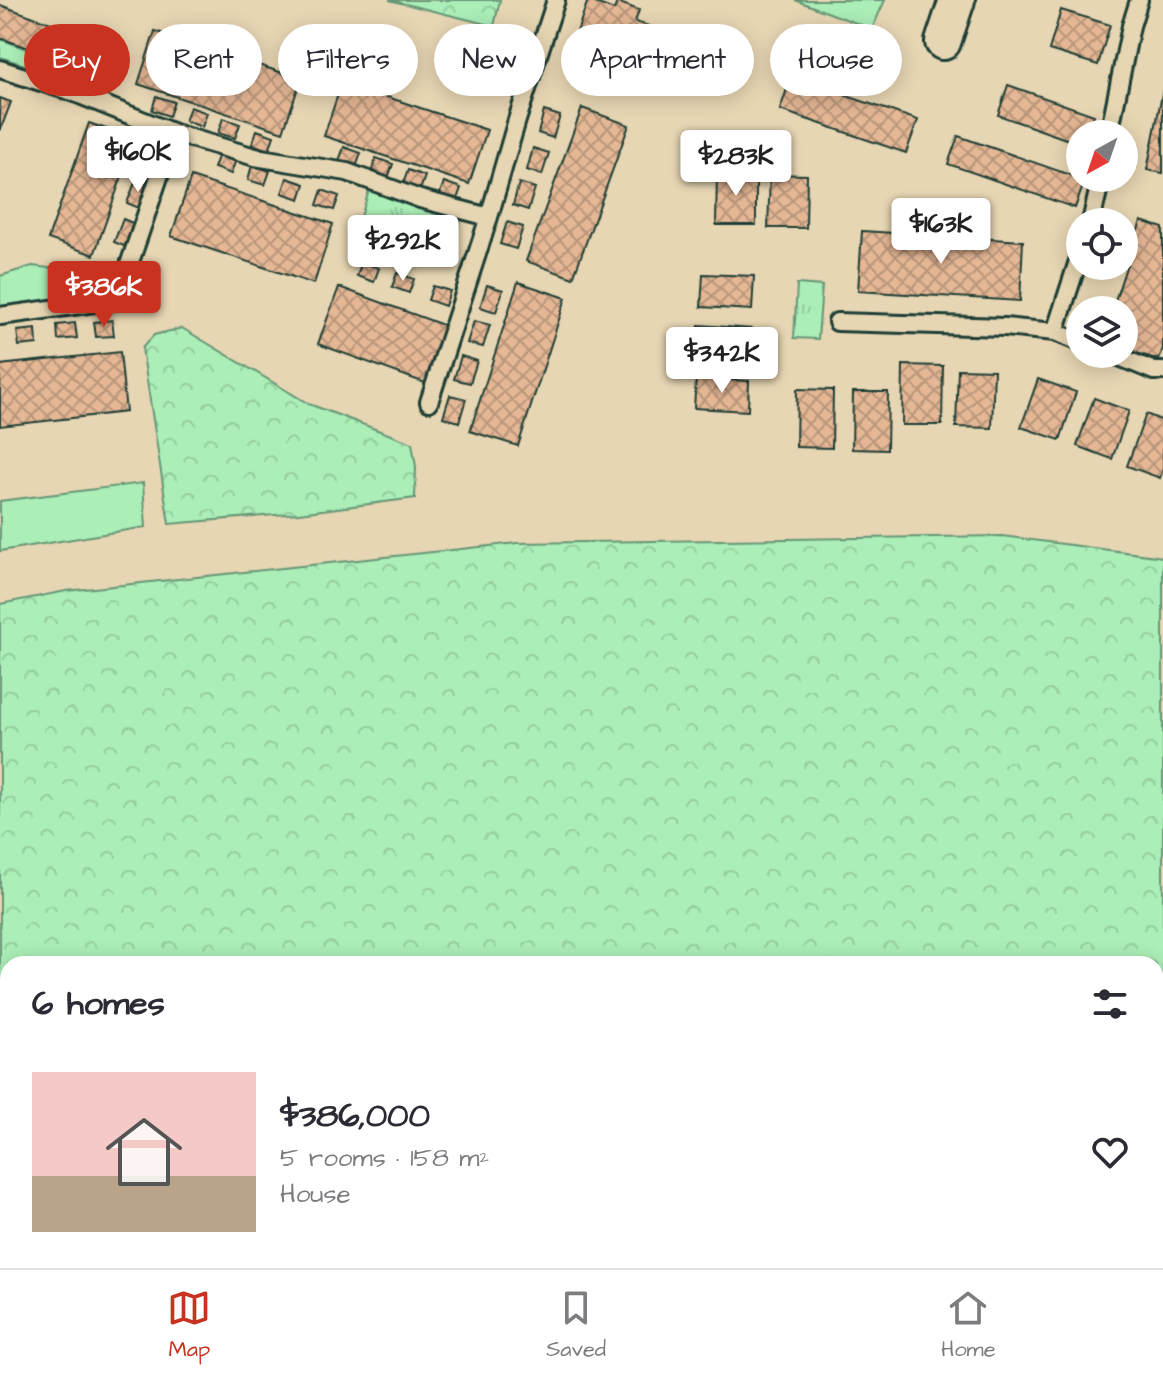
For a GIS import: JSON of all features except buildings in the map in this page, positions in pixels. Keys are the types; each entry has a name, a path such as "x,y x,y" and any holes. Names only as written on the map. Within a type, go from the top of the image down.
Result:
{"street":[{"path":"943,42 957,0"}],"lane":[{"path":"1112,120 1139,0"},
{"path":"429,402 554,2"},
{"path":"0,69 75,93 174,133 255,157 347,172 420,199 489,217"},
{"path":"0,316 117,300 174,133"},
{"path":"1055,332 1072,280"},
{"path":"837,322 1005,327 1055,332 1066,336"},
{"path":"1138,365 1163,371"}],"green space":[{"path":"389,0 500,0 494,24"},
{"path":"795,0 885,0 874,24 859,24"},
{"path":"0,39 24,48 24,65 0,57"},
{"path":"370,187 461,217 446,265 355,236"},
{"path":"32,266 66,270 111,283 107,294 83,300 0,307 0,276"},
{"path":"797,284 822,286 818,339 794,338"},
{"path":"182,328 309,404 412,443 416,467 415,498 299,513 169,524 142,348 154,335"},
{"path":"143,483 146,527 0,551 0,501"},
{"path":"1002,536 1163,557 1163,956 0,956 0,604 66,591 517,543"}]}
